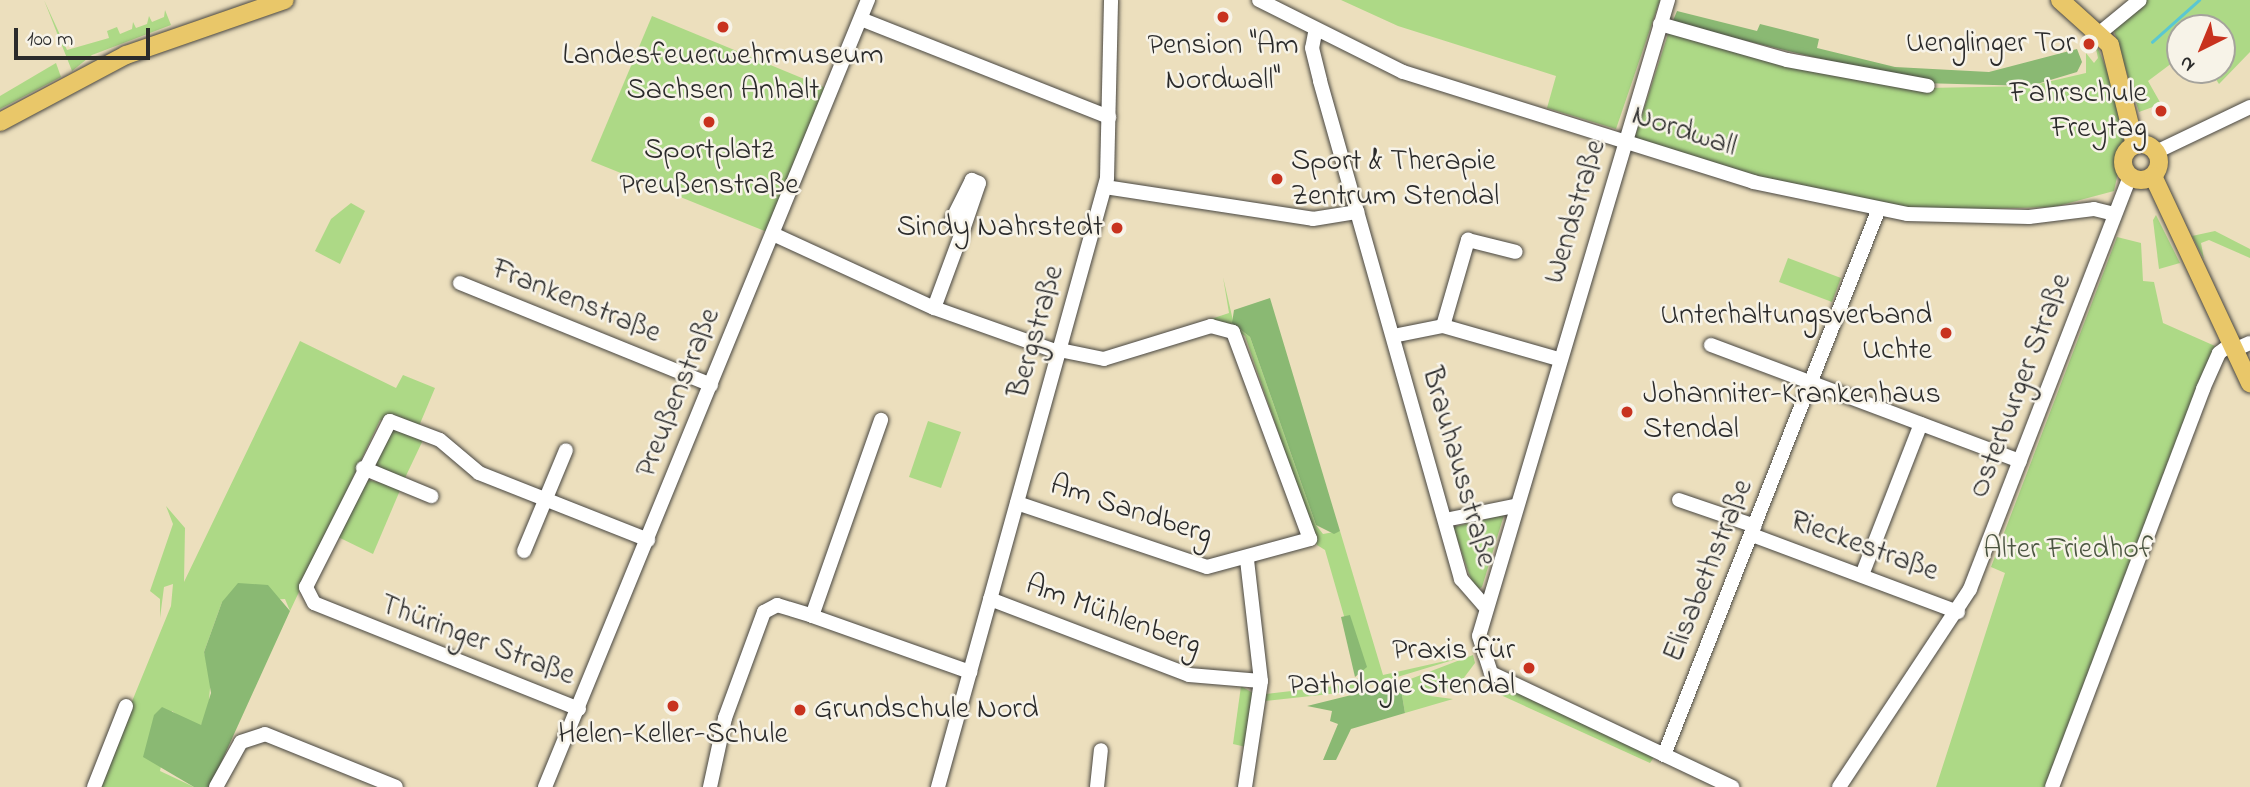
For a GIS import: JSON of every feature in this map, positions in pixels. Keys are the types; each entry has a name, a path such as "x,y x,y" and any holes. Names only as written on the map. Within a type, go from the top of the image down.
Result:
{"main road":[{"path":"0,121 126,55 285,0"},
{"path":"2060,0 2101,32 2115,56 2135,145 2123,162 2130,177 2153,177"},
{"path":"2135,145 2156,152 2153,177 2238,345 2250,383"}],"street":[{"name":"Preußenstraße","path":"545,787 868,0"},
{"name":"Bergstraße","path":"938,787 1105,187 1111,0"},
{"name":"Nordwall","path":"1259,0 1315,33 1415,76 1624,142 1878,211 2006,218 2094,209 2114,214"},
{"name":"Wendstraße","path":"1664,755 1487,670 1479,636 1484,605 1668,0"},
{"path":"2101,32 2140,0"},
{"path":"861,19 1109,117"},
{"path":"1660,24 1787,60 1928,86"},
{"name":"Brauhausstraße","path":"1315,33 1312,48 1461,579 1484,605"},
{"path":"2156,152 2250,107"},
{"name":"Osterburger Straße","path":"1839,787 1958,612 2020,461 2130,177"},
{"path":"1105,187 1313,219 1357,212"},
{"name":"Elisabethstraße","path":"1664,755 1878,211"},
{"path":"934,308 964,227"},
{"path":"773,234 934,308 1059,351"},
{"path":"1516,252 1468,240 1443,326 1558,359"},
{"name":"Frankenstraße","path":"460,283 711,386"},
{"name":"Am Sandberg","path":"1017,503 1200,565 1247,560 1310,539 1233,331 1211,326 1104,359 1059,351"},
{"name":"Brauhausstraße","path":"1393,336 1443,326"},
{"path":"1711,345 2020,461"},
{"path":"2052,787 2203,389 2219,353 2238,345"},
{"path":"812,615 881,420"},
{"path":"431,496 363,468 390,421 445,443 479,473 648,540"},
{"path":"1862,575 1921,424"},
{"path":"524,551 566,450"},
{"name":"Thüringer Straße","path":"363,468 306,593 314,603 579,709"},
{"name":"Rieckestraße","path":"1679,500 1751,536 1958,612"},
{"path":"1445,520 1514,506"},
{"path":"1245,787 1261,681 1247,560"},
{"name":"Am Mühlenberg","path":"990,599 1182,673 1261,681"},
{"path":"710,787 725,718 764,612 777,605 970,672"},
{"path":"94,787 126,706"},
{"path":"216,787 241,742 265,734 396,787"},
{"path":"1097,787 1101,750"},
{"path":"1664,755 1732,787"}],"green space":[{"path":"44,0 67,50 109,38 107,31 117,27 120,34 132,29 133,22 136,28 147,24 149,16 152,22 164,17 165,10 171,25 92,55 72,71"},
{"path":"1341,0 1660,0 1616,129 1547,108 1556,76 1398,26"},
{"path":"2143,0 2250,0 2250,52 2236,66 2236,14 2166,14 2166,68 2148,81 2161,104 2139,112 2113,28"},
{"path":"1677,11 1757,31 1760,24 1819,39 1817,48 1895,67 1989,72 2077,49 2082,62 2077,72 2030,86 1921,83 1672,23"},
{"name":"Sportplatz Preußenstraße","path":"652,16 826,88 767,232 591,161"},
{"path":"1669,31 1927,88 2030,86 2086,73 2086,53 2094,63 2098,58 2093,35 2114,89 2124,144 2114,191 2054,207 1906,211 1757,179 1634,140"},
{"path":"56,63 61,77 0,109 0,96"},
{"path":"351,203 365,211 340,264 315,251 331,219"},
{"path":"2156,215 2180,263 2159,269 2153,220"},
{"path":"2215,231 2250,249 2250,258 2209,240 2201,243 2204,259 2192,236"},
{"name":"Alter Friedhof","path":"2117,237 2141,243 2143,281 2154,282 2163,323 2215,346 2047,787 1936,787 2005,573 1991,567"},
{"path":"1788,258 1841,278 1832,302 1779,282"},
{"path":"1223,277 1234,325 1250,337 1316,525 1323,534 1340,531 1383,675 1463,657 1348,692 1265,701 1266,694 1352,684 1361,675 1325,550 1317,545 1245,336 1225,322 1193,325 1229,313"},
{"path":"1270,298 1340,531 1334,534 1316,525 1250,337 1232,323 1234,310"},
{"path":"300,341 396,388 403,375 435,388 419,426 380,420 290,611 285,599 222,602 204,652 211,676 208,712 201,725 191,725 172,711 160,771 194,787 97,787 171,606 173,584 164,587 160,618 160,599 150,591 173,524 166,506 185,528 184,582"},
{"path":"928,421 961,432 941,488 909,477"},
{"path":"388,427 423,440 404,480 376,469 371,459"},
{"path":"365,479 401,488 373,554 338,537"},
{"path":"1504,515 1482,587 1475,591 1453,527"},
{"path":"238,583 268,585 290,611 210,787 194,787 143,757 154,715 162,707 201,725 211,693 204,652 222,602"},
{"path":"1350,615 1367,667 1355,677 1341,617"},
{"path":"1473,655 1475,663 1460,683 1430,696 1453,699 1405,713 1400,683"},
{"path":"1497,682 1654,757 1650,763 1494,692"},
{"path":"1400,683 1405,713 1351,729 1336,760 1323,760 1338,724 1330,721 1332,711 1307,706"},
{"path":"1241,686 1253,693 1246,747 1233,744"}],"waterway":[{"path":"2152,42 2199,0"}],"place":[{"name":"Pension \"Am Nordwall\"","path":"1223,17"},
{"name":"Landesfeuerwehrmuseum Sachsen Anhalt","path":"723,27"},
{"name":"Uenglinger Tor","path":"2089,44"},
{"name":"Fahrschule Freytag","path":"2161,111"},
{"name":"Sportplatz Preußenstraße","path":"709,122"},
{"name":"Sport & Therapie Zentrum Stendal","path":"1277,179"},
{"name":"Sindy Nahrstedt","path":"1117,228"},
{"name":"Unterhaltungsverband Uchte","path":"1946,333"},
{"name":"Johanniter-Krankenhaus Stendal","path":"1627,412"},
{"name":"Praxis für Pathologie Stendal","path":"1529,668"},
{"name":"Helen-Keller-Schule","path":"673,706"},
{"name":"Grundschule Nord","path":"800,710"}]}
